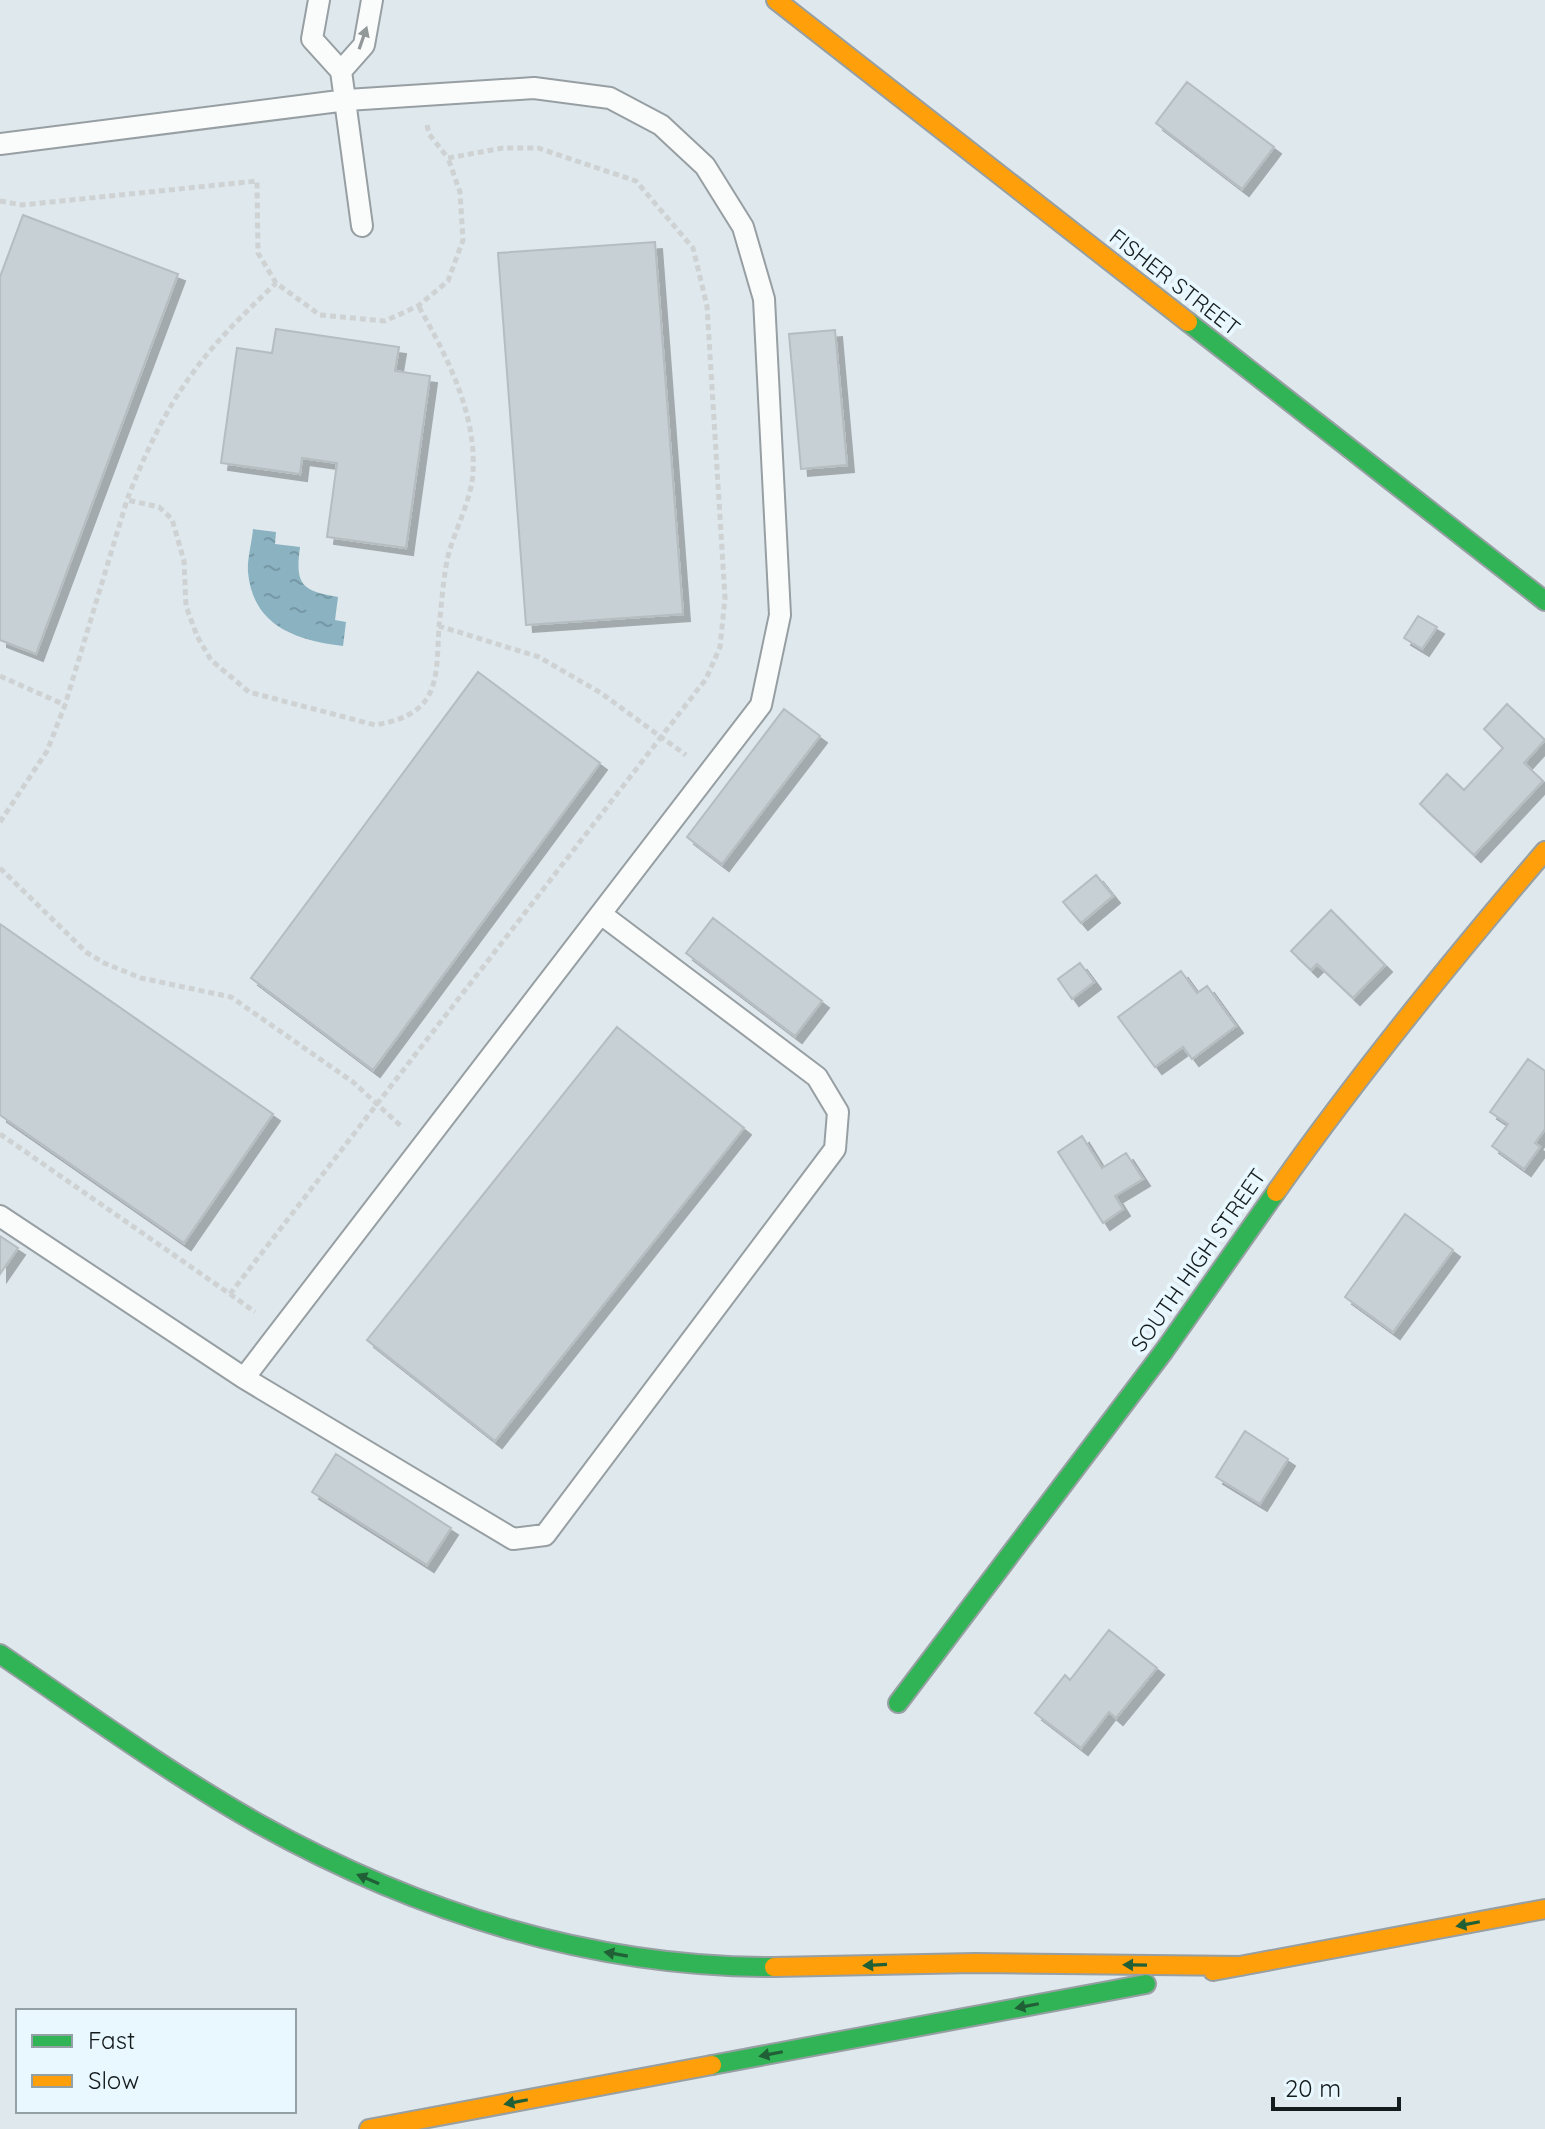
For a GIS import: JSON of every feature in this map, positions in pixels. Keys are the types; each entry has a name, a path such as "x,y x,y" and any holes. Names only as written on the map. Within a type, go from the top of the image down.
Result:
{"main road":[{"name":"FISHER STREET","path":"776,0 1545,601"},
{"name":"SOUTH HIGH STREET","path":"898,1703 1164,1351 1331,1114 1545,851"},
{"path":"0,1654 176,1773 277,1835 387,1887 471,1918 562,1943 659,1961 732,1967 835,1967 938,1962 1241,1966"},
{"path":"369,2129 1545,1909"}],"lane":[{"path":"319,0 312,39 341,71 362,226"},
{"path":"341,71 364,45 372,0"},
{"path":"0,144 347,100 534,88 610,98 661,125 705,166 743,227 764,299 780,615 761,705 244,1378"},
{"path":"0,1216 244,1378 513,1539 545,1535 835,1149 838,1112 817,1077 601,914"}],"path":[{"path":"0,201 22,205 257,181 258,253 276,283 320,315 385,321 418,306 448,281 463,240 460,192 448,158 429,134 421,96"},
{"path":"0,1134 230,1294 706,679 720,647 725,598 707,306 693,248 636,181 538,148 503,148 448,158"},
{"path":"0,822 47,751 65,705 141,463 191,376 229,328 276,283"},
{"path":"127,500 159,507 172,519 184,561 186,606 197,636 211,660 249,692 375,725 394,721 423,705 436,679 448,556 472,483 473,453 470,425 443,350 418,306"},
{"path":"439,626 539,657 601,693 709,772"},
{"path":"0,676 65,705"},
{"path":"0,868 86,952 141,978 231,997 353,1082 423,1144"}],"water":[{"path":"253,529 276,532 275,544 300,547 299,570 303,584 316,592 338,597 335,620 346,622 343,646 294,634 268,618 258,606 248,572"}],"building":[{"path":"1187,82 1274,147 1242,189 1156,123"},
{"path":"23,215 178,274 36,654 0,640 0,277"},
{"path":"655,242 683,614 526,625 498,253"},
{"path":"276,329 399,347 395,371 430,376 406,548 327,537 337,463 302,458 300,474 221,463 237,348 272,353"},
{"path":"835,330 847,465 801,469 789,334"},
{"path":"1418,616 1437,627 1422,649 1404,638"},
{"path":"478,672 600,763 373,1070 251,978"},
{"path":"1507,704 1545,740 1524,763 1543,781 1474,855 1420,804 1447,774 1464,790 1503,748 1484,729"},
{"path":"784,709 820,736 722,864 687,837"},
{"path":"1096,875 1113,896 1081,923 1063,902"},
{"path":"1331,910 1385,965 1353,998 1317,964 1311,970 1291,951"},
{"path":"713,918 822,1001 795,1036 686,953"},
{"path":"0,924 273,1114 184,1243 0,1115"},
{"path":"1080,963 1094,982 1072,999 1058,979"},
{"path":"1181,971 1197,993 1207,986 1236,1026 1192,1059 1183,1047 1155,1067 1118,1017"},
{"path":"617,1027 744,1128 495,1441 367,1340"},
{"path":"1528,1059 1545,1071 1545,1129 1535,1143 1540,1147 1524,1169 1492,1146 1508,1124 1490,1112"},
{"path":"1082,1136 1102,1168 1126,1153 1143,1179 1115,1196 1123,1209 1103,1223 1058,1152"},
{"path":"1405,1214 1453,1250 1393,1332 1345,1297"},
{"path":"0,1236 18,1248 0,1274"},
{"path":"1245,1431 1288,1459 1260,1504 1216,1477"},
{"path":"336,1454 451,1528 427,1565 312,1492"},
{"path":"1109,1630 1157,1668 1116,1718 1109,1712 1081,1748 1035,1713 1065,1675 1070,1680"}],"traffic: fast":[{"path":"1188,322 1545,601"},
{"path":"898,1703 1164,1351 1276,1192"},
{"path":"0,1654 128,1742 259,1824 381,1884 508,1929 573,1945 706,1965 774,1967"},
{"path":"712,2065 1146,1984"}],"traffic: slow":[{"path":"776,0 1188,322"},
{"path":"1276,1192 1406,1018 1545,851"},
{"path":"1213,1971 1545,1909"},
{"path":"774,1967 975,1963 1241,1966"},
{"path":"369,2129 712,2065"}]}
